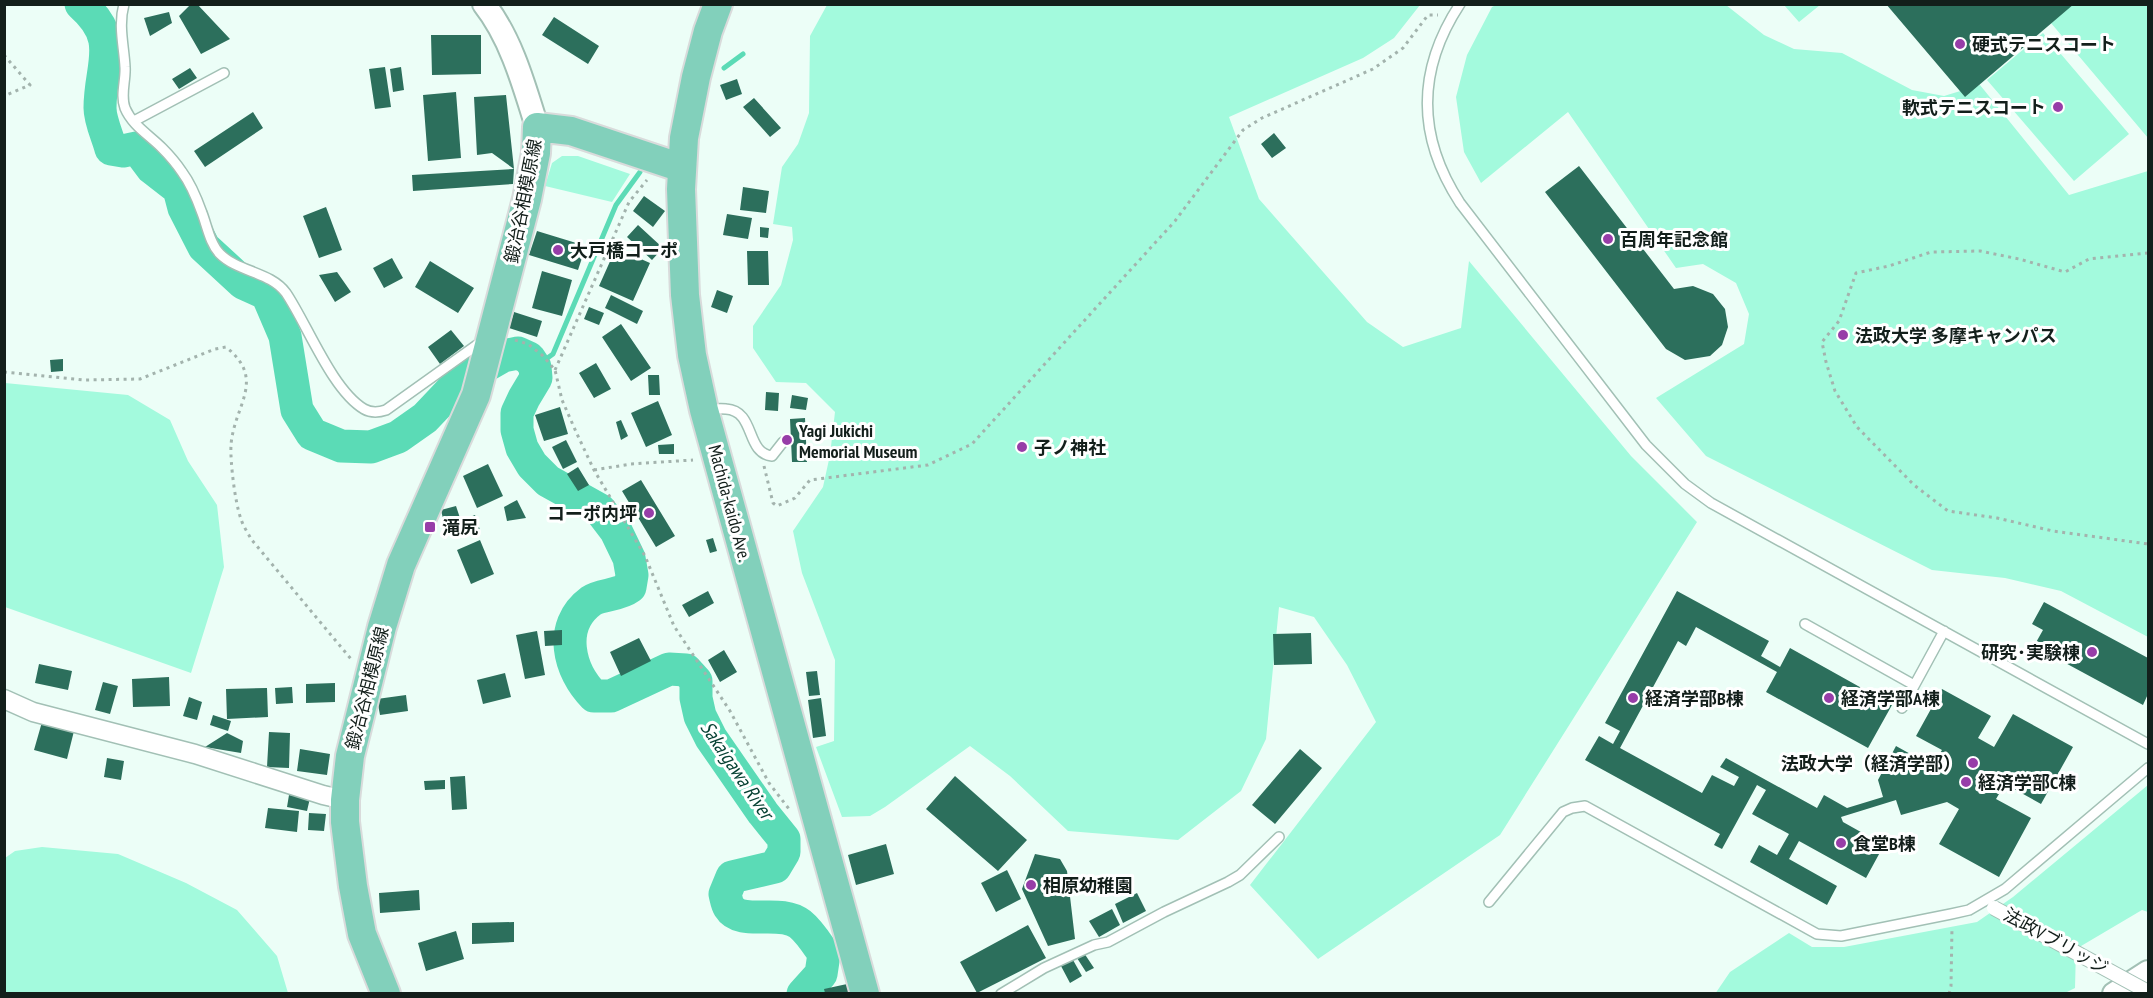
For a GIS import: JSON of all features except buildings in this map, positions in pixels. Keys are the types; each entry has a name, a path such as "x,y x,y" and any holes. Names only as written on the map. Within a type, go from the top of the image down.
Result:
{"main road":[{"name":"Machida-kaido Ave.","path":"718,4 696,77 684,138 671,165 681,210 685,295 692,355 704,410 866,993"},
{"name":"鍛冶谷相模原線","path":"386,993 367,950 358,915 347,845 345,800 353,738 401,565 476,395 527,199 536,153 537,127 571,131 671,165"}],"street":[{"path":"492,8 506,38 537,127"},
{"path":"4,699 33,712 195,754 345,800"},
{"name":"法政Vブリッジ","path":"1994,908 2148,992"},
{"path":"2114,993 2148,972"}],"lane":[{"path":"124,4 120,32 126,69 124,104 134,121 163,149 183,173 201,210 214,247 238,268 273,283 285,292 338,382 365,409 380,412 386,410 491,342"},
{"path":"1460,4 1436,51 1430,71 1428,90 1432,145 1447,183 1632,428 1665,465 1685,484 1711,502 2148,744"},
{"path":"134,121 225,73"},
{"path":"704,410 727,408 738,414 748,424 756,448 761,453 772,456 783,442"},
{"path":"1805,624 1914,685"},
{"path":"1902,708 1944,631"},
{"path":"1489,902 1563,812 1585,806 1817,934 1841,936 1951,914 1969,910 2005,889 2148,768"},
{"path":"1001,993 1044,968 1094,945 1108,942 1228,882 1240,875 1279,837"}],"path":[{"path":"761,453 773,503 777,506 795,498 810,480 928,465 972,444 1175,221 1243,130 1262,118 1373,69 1403,48 1428,15 1454,14"},
{"path":"4,55 30,85 4,96"},
{"path":"555,370 629,202 671,165"},
{"path":"2148,253 2089,259 2065,272 1980,251 1931,252 1889,266 1856,273 1839,321 1822,342 1835,391 1857,427 1914,485 1948,511 1997,518 2054,531 2148,544"},
{"path":"491,342 528,344 555,370 562,400 594,470 645,556 674,626 730,711 769,783 791,811"},
{"path":"4,372 83,380 140,379 215,349 226,347 239,358 245,368 247,386 231,444 240,519 251,539 358,667 369,677"},
{"path":"594,470 632,464 718,458"},
{"path":"1949,993 1951,986 1951,914"}],"green space":[{"path":"827,5 1420,5 1394,38 1363,58 1229,117 1259,199 1367,322 1403,347 1461,328 1469,261 1631,456 1697,522 1500,835 1318,959 1250,885 1376,722 1347,665 1314,617 1279,607 1266,739 1241,791 1178,840 1068,831 1010,776 970,746 870,816 842,817 816,747 834,741 835,660 802,573 793,531 823,487 830,455 835,412 806,383 776,382 753,348 753,326 781,285 793,240 792,227 773,224 782,167 798,144 809,113 810,36"},
{"path":"1496,5 1726,5 1764,35 1794,49 1842,53 1912,90 1944,96 1980,85 2069,195 2148,171 2148,637 2061,591 2005,578 1932,570 1706,456 1656,398 1744,344 1749,314 1736,283 1703,264 1676,268 1568,112 1481,183 1464,152 1456,97 1467,55 1492,7"},
{"path":"1784,5 1820,5 1799,22"},
{"name":"軟式テニスコート","path":"2072,5 2148,5 2148,138 2051,23"},
{"name":"軟式テニスコート","path":"2043,33 2129,134 2074,181 1987,80"},
{"path":"562,156 578,156 630,174 612,202 545,186 552,163"},
{"path":"5,383 128,395 170,420 188,461 217,505 224,567 191,673 5,607"},
{"path":"2148,785 2148,912 2142,910 2076,949 2075,988 2065,993 1715,994 1730,972 1789,933 1812,947 1844,947 1977,922 2013,897"},
{"path":"42,847 118,854 186,883 237,910 277,956 288,993 5,993 5,858 15,851"}],"waterway":[{"name":"Sakaigawa River","path":"81,4 94,17 105,41 106,53 100,113 111,149 123,151 137,148 152,168 179,189 184,208 204,247 243,283 267,294 285,336 297,410 312,434 341,446 371,447 398,437 425,418 461,380 503,356 518,353 529,358 535,367 536,378 517,413 517,430 522,448 532,465 548,481 600,510 616,531 629,558 632,575 630,587 591,601 580,611 570,635 570,648 578,674 594,696 611,696 669,669 686,670 696,681 696,698 700,716 711,738 784,839 784,852 775,867 732,877 725,894 729,907 742,916 792,919 810,934 824,954 821,974 803,994"},
{"path":"724,68 743,54"},
{"path":"535,367 553,354 616,205 640,172"}],"place":[{"name":"硬式テニスコート","path":"1960,44"},
{"name":"軟式テニスコート","path":"2058,107"},
{"name":"百周年記念館","path":"1608,239"},
{"name":"大戸橋コーポ","path":"558,250"},
{"name":"法政大学 多摩キャンパス","path":"1843,335"},
{"name":"Yagi Jukichi Memorial Museum","path":"787,440"},
{"name":"子ノ神社","path":"1022,447"},
{"name":"コーポ内坪","path":"649,513"},
{"name":"滝尻","path":"430,527"},
{"name":"研究･実験棟","path":"2092,652"},
{"name":"経済学部B棟","path":"1633,698"},
{"name":"経済学部A棟","path":"1829,698"},
{"name":"法政大学（経済学部）","path":"1973,763"},
{"name":"経済学部C棟","path":"1966,782"},
{"name":"食堂B棟","path":"1841,843"},
{"name":"相原幼稚園","path":"1031,885"}]}
